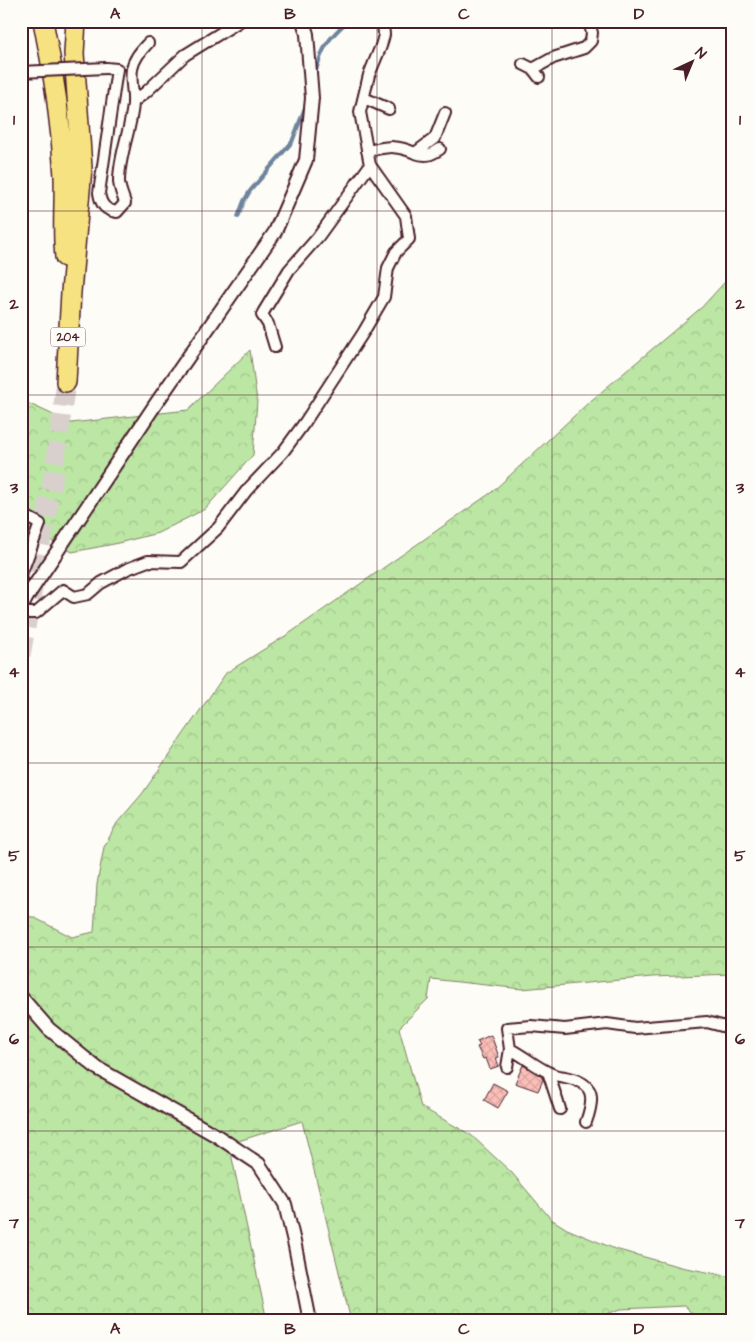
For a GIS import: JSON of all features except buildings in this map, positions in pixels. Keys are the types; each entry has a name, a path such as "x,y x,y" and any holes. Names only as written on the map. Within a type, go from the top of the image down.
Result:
{"highway":[{"path":"43,21 59,113 64,178 63,239 71,292"},
{"path":"71,292 82,168 74,53 76,21"},
{"name":"204","path":"66,382 71,292"}],"street":[{"path":"133,102 185,55 240,21"},
{"path":"21,608 28,594 157,402 275,232 306,160 312,98 307,34 303,21"},
{"path":"21,613 36,613 63,590 74,597 88,594 101,583 127,569 148,561 181,562 218,528 248,490 283,452 305,422 363,333 384,296 388,268 396,252 409,239 406,216 370,165 360,112 369,75 383,40 383,21"},
{"path":"524,64 536,73 553,58 584,48 591,41 590,21"},
{"path":"21,72 117,69 99,193 101,204 109,211 117,212 124,203 119,182 121,164 130,129 133,102 132,68 135,59 148,43"},
{"path":"364,98 389,109"},
{"path":"415,153 435,138 445,113"},
{"path":"367,151 389,146 402,147 423,156 428,156 440,148"},
{"path":"275,347 268,324 262,315 264,311 289,270 318,237 370,165"},
{"path":"21,510 27,517 40,524 22,572 21,580"},
{"path":"21,997 48,1029 97,1068 217,1136 259,1164 285,1204 310,1321"},
{"path":"507,1067 510,1049 506,1028 531,1026 565,1029 607,1024 636,1028 707,1022 733,1029"},
{"path":"510,1049 548,1072 580,1080 589,1088 592,1095 592,1106 586,1122"},
{"path":"548,1072 560,1109"}],"green space":[{"path":"733,273 733,974 652,977 522,989 431,979 428,999 399,1028 421,1107 471,1135 512,1173 551,1219 567,1229 615,1249 681,1267 733,1277 733,1321 700,1321 684,1306 621,1309 588,1321 351,1321 302,1121 229,1144 267,1321 21,1321 21,916 33,917 72,937 94,932 97,884 104,847 117,823 142,794 226,673 290,633 492,492 587,404 702,307"},
{"path":"250,350 257,401 253,455 205,509 158,533 72,552 21,524 21,400 71,423 188,410"}],"waterway":[{"path":"315,74 320,57 327,44 335,33 348,21"},
{"path":"238,217 250,191 292,142 306,105"}],"tunnel":[{"path":"21,655 53,478 66,382"}]}
